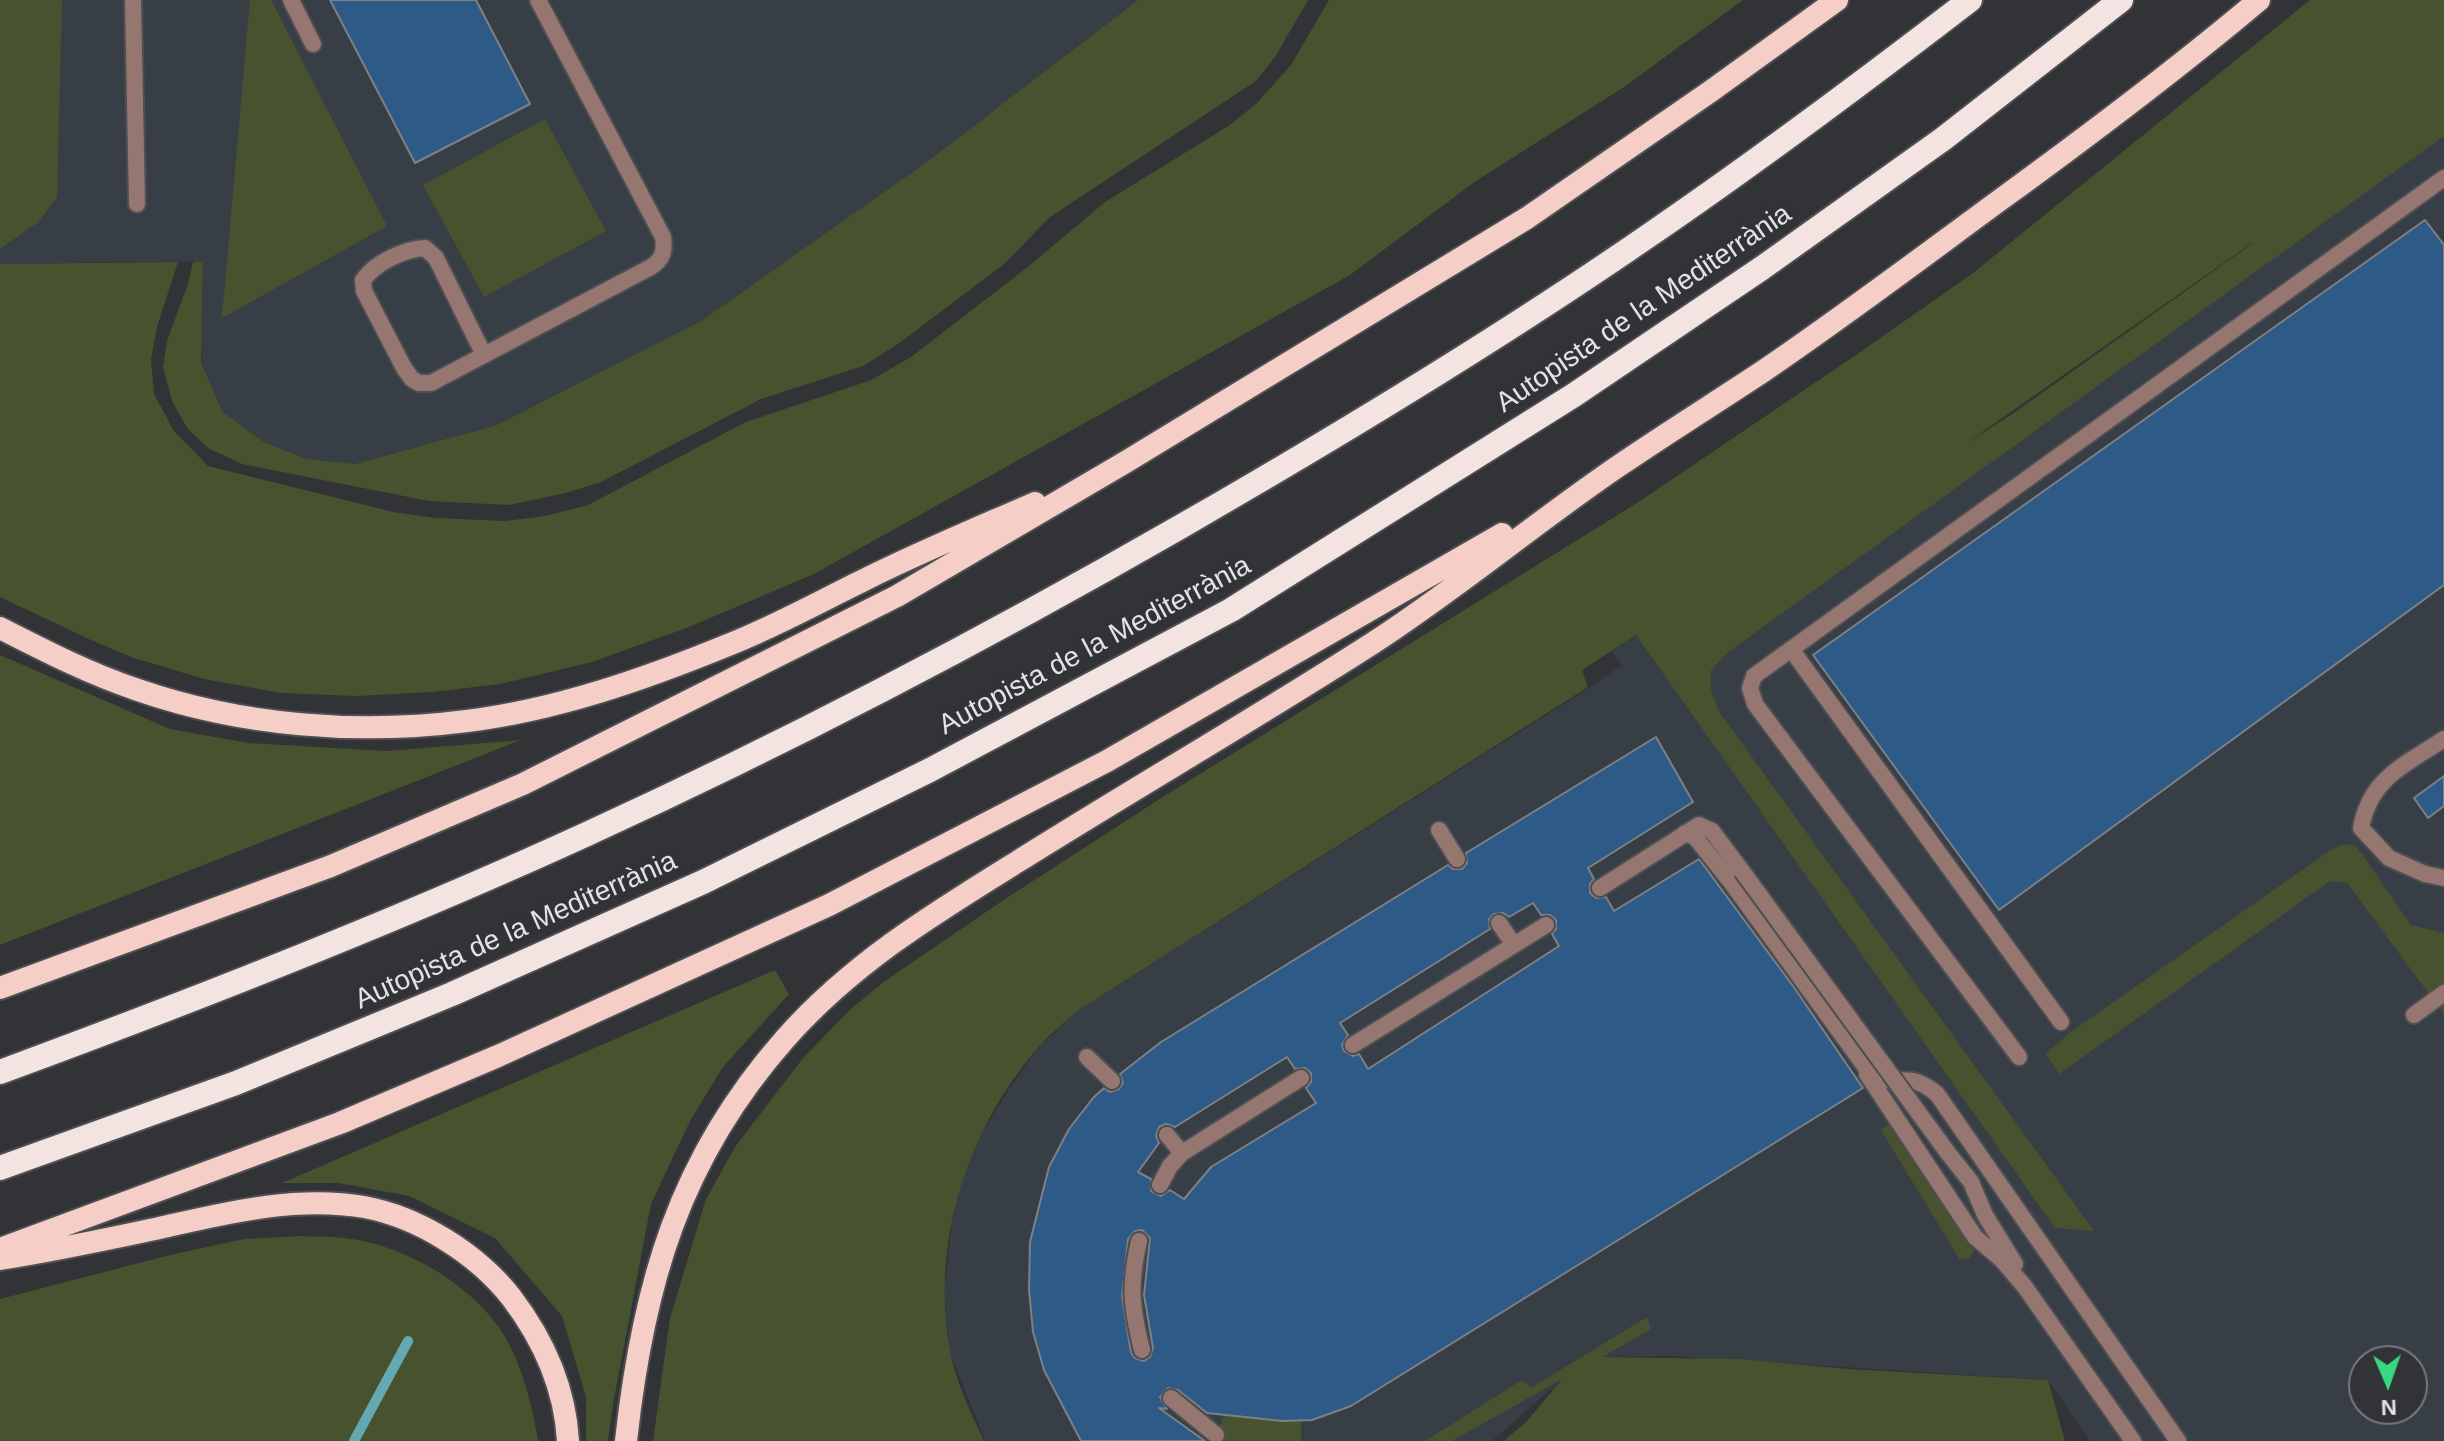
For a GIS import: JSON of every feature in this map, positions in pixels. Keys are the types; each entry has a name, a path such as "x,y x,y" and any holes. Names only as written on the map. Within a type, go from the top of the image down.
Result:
{"highway":[{"path":"0,988 331,866 523,784 897,596 1124,463 1527,218 1837,0"},
{"name":"Autopista de la Mediterrània","path":"0,1072 364,932 573,841 809,728 955,653 1280,470 1452,365 1651,235 1970,0"},
{"name":"Autopista de la Mediterrània","path":"0,1168 236,1083 452,994 703,882 930,770 1231,610 1574,395 1762,268 1943,139 2121,0"},
{"path":"626,1441 635,1371 651,1294 668,1235 687,1186 734,1103 784,1040 829,994 874,955 946,906 1376,641 1617,467 1764,370 1927,255 2063,154 2259,0"},
{"path":"0,628 75,665 138,690 200,708 255,719 316,726 394,726 467,721 537,707 637,679 731,644 904,560 1124,463"},
{"path":"0,1249 340,1123 540,1038 829,905 973,832 1209,704 1617,467"},
{"path":"0,1259 56,1251 233,1210 304,1204 365,1207 418,1225 462,1248 498,1281 526,1317 553,1366 567,1422 568,1441"}],"lane":[{"path":"133,0 137,204"},
{"path":"291,0 313,44"},
{"path":"484,355 436,258 425,248 412,249 370,270 363,280 364,291 412,379 419,383 431,383 651,267 660,261 664,249 663,237 538,0"},
{"path":"2019,1057 1755,704 1750,688 1754,676 2441,188"},
{"path":"1791,649 2061,1022"},
{"path":"2444,739 2381,782 2369,799 2361,828 2389,858 2425,874 2444,878"},
{"path":"1600,888 1699,825 1712,831 1971,1182 1985,1215 2011,1256 2025,1287"},
{"path":"1439,830 1457,859"},
{"path":"1685,833 1695,837 1731,882 1858,1060 1975,1237 2002,1260 2025,1287 2133,1441"},
{"path":"1499,923 1514,945"},
{"path":"1353,1045 1546,925"},
{"path":"2414,1015 2444,993"},
{"path":"1087,1057 1112,1081"},
{"path":"1858,1060 1872,1076 1885,1081 1908,1079 1922,1082 1937,1094 2178,1441"},
{"path":"1160,1185 1170,1166 1182,1153 1301,1078"},
{"path":"1167,1135 1182,1153"},
{"path":"1139,1241 1132,1273 1132,1300 1142,1350"},
{"path":"1178,1403 1216,1435"}],"shaded area":[{"path":"0,0 1138,0 928,161 701,321 609,371 497,425 355,464 307,459 264,442 222,411 201,362 203,261 0,264"},
{"path":"2444,105 2444,1441 2090,1441 2048,1380 1669,1356 1600,1357 1565,1377 1492,1441 985,1441 950,1352 944,1297 954,1203 975,1144 1037,1049 1077,1011 1589,688 1622,665 1611,651 1938,462 2011,415 2401,139"}],"green space":[{"path":"0,0 62,0 57,197 38,222 0,249"},
{"path":"250,0 271,0 387,226 222,318"},
{"path":"1138,0 1308,0 1275,57 1256,81 1050,217 1004,264 898,344 863,366 761,399 601,482 509,505 429,501 242,464 208,448 187,428 172,401 163,367 167,341 193,262 203,261 201,362 222,411 264,442 307,459 355,464 497,425 701,321 928,161"},
{"path":"1329,0 1743,0 1624,87 1476,181 1350,275 814,574 689,627 592,662 500,684 433,692 357,696 281,693 204,679 134,658 0,597 0,264 178,262 157,327 151,359 154,394 174,431 208,466 393,512 436,518 505,521 545,516 588,505 746,422 871,380 911,357 1029,266 1105,202 1230,125 1257,103 1291,65"},
{"path":"2310,0 2444,0 2444,136 1727,653 1711,670 1711,689 1718,710 2094,1231 2055,1228 1636,635 1582,670 1588,687 1077,1011 1037,1049 1012,1081 973,1152 950,1229 945,1309 950,1350 960,1385 984,1441 653,1441 670,1318 706,1199 735,1147 803,1058 852,1008 885,981 1005,899 1166,795 1637,503 1973,273","holes":["2253,243 2011,415 1965,444"]},
{"path":"545,119 606,231 484,297 423,185"},
{"path":"0,655 170,729 248,743 388,751 521,740 0,945"},
{"path":"2347,844 2357,847 2411,925 2444,933 2444,1014 2347,883 2330,881 2059,1074 2046,1054 2068,1034 2335,847"},
{"path":"775,970 789,994 723,1067 691,1119 651,1204 608,1441 586,1441 586,1397 562,1316 495,1238 409,1196 339,1183 282,1183"},
{"path":"1890,1123 1974,1250 1970,1258 1960,1260 1881,1130"},
{"path":"302,1236 351,1239 399,1252 446,1277 467,1293 486,1311 513,1352 522,1374 538,1441 0,1441 0,1299 244,1239"},
{"path":"1647,1317 1651,1329 1602,1357 1738,1359 1847,1369 2048,1380 2065,1441 1504,1441 1527,1421 1562,1379 1452,1441 1425,1441 1522,1380 1531,1388"},
{"path":"1227,1409 1243,1417 1301,1420 1301,1441 1210,1441 1216,1435"}],"building":[{"path":"330,0 476,0 530,104 415,163"},
{"path":"2425,220 2444,245 2444,585 1999,910 1813,655"},
{"path":"1656,737 1693,802 1588,868 1594,879 1590,884 1590,893 1596,898 1606,897 1614,911 1699,859 1793,986 1863,1088 1351,1406 1312,1420 1282,1421 1207,1413 1178,1390 1168,1388 1160,1397 1167,1409 1159,1408 1205,1441 1081,1441 1044,1370 1033,1332 1029,1290 1030,1242 1049,1167 1069,1129 1093,1098 1104,1088 1110,1092 1119,1089 1123,1083 1120,1074 1161,1042 1448,865 1453,869 1462,869 1467,863 1466,853","holes":["1533,903 1541,915 1550,915 1556,920 1556,929 1552,934 1559,946 1368,1069 1359,1054 1353,1056 1344,1051 1342,1045 1348,1035 1340,1023 1490,929 1489,919 1494,914 1503,913 1509,917","1287,1057 1295,1069 1305,1068 1311,1073 1311,1082 1306,1088 1316,1103 1211,1167 1184,1199 1170,1190 1161,1196 1151,1191 1151,1179 1138,1172 1159,1143 1156,1136 1159,1127 1166,1124 1175,1127","1142,1230 1150,1238 1144,1295 1153,1348 1150,1357 1144,1361 1131,1353 1122,1296 1128,1239 1135,1231"]},
{"path":"2444,776 2444,806 2428,818 2414,798"}],"waterway":[{"path":"354,1441 408,1341"}]}
